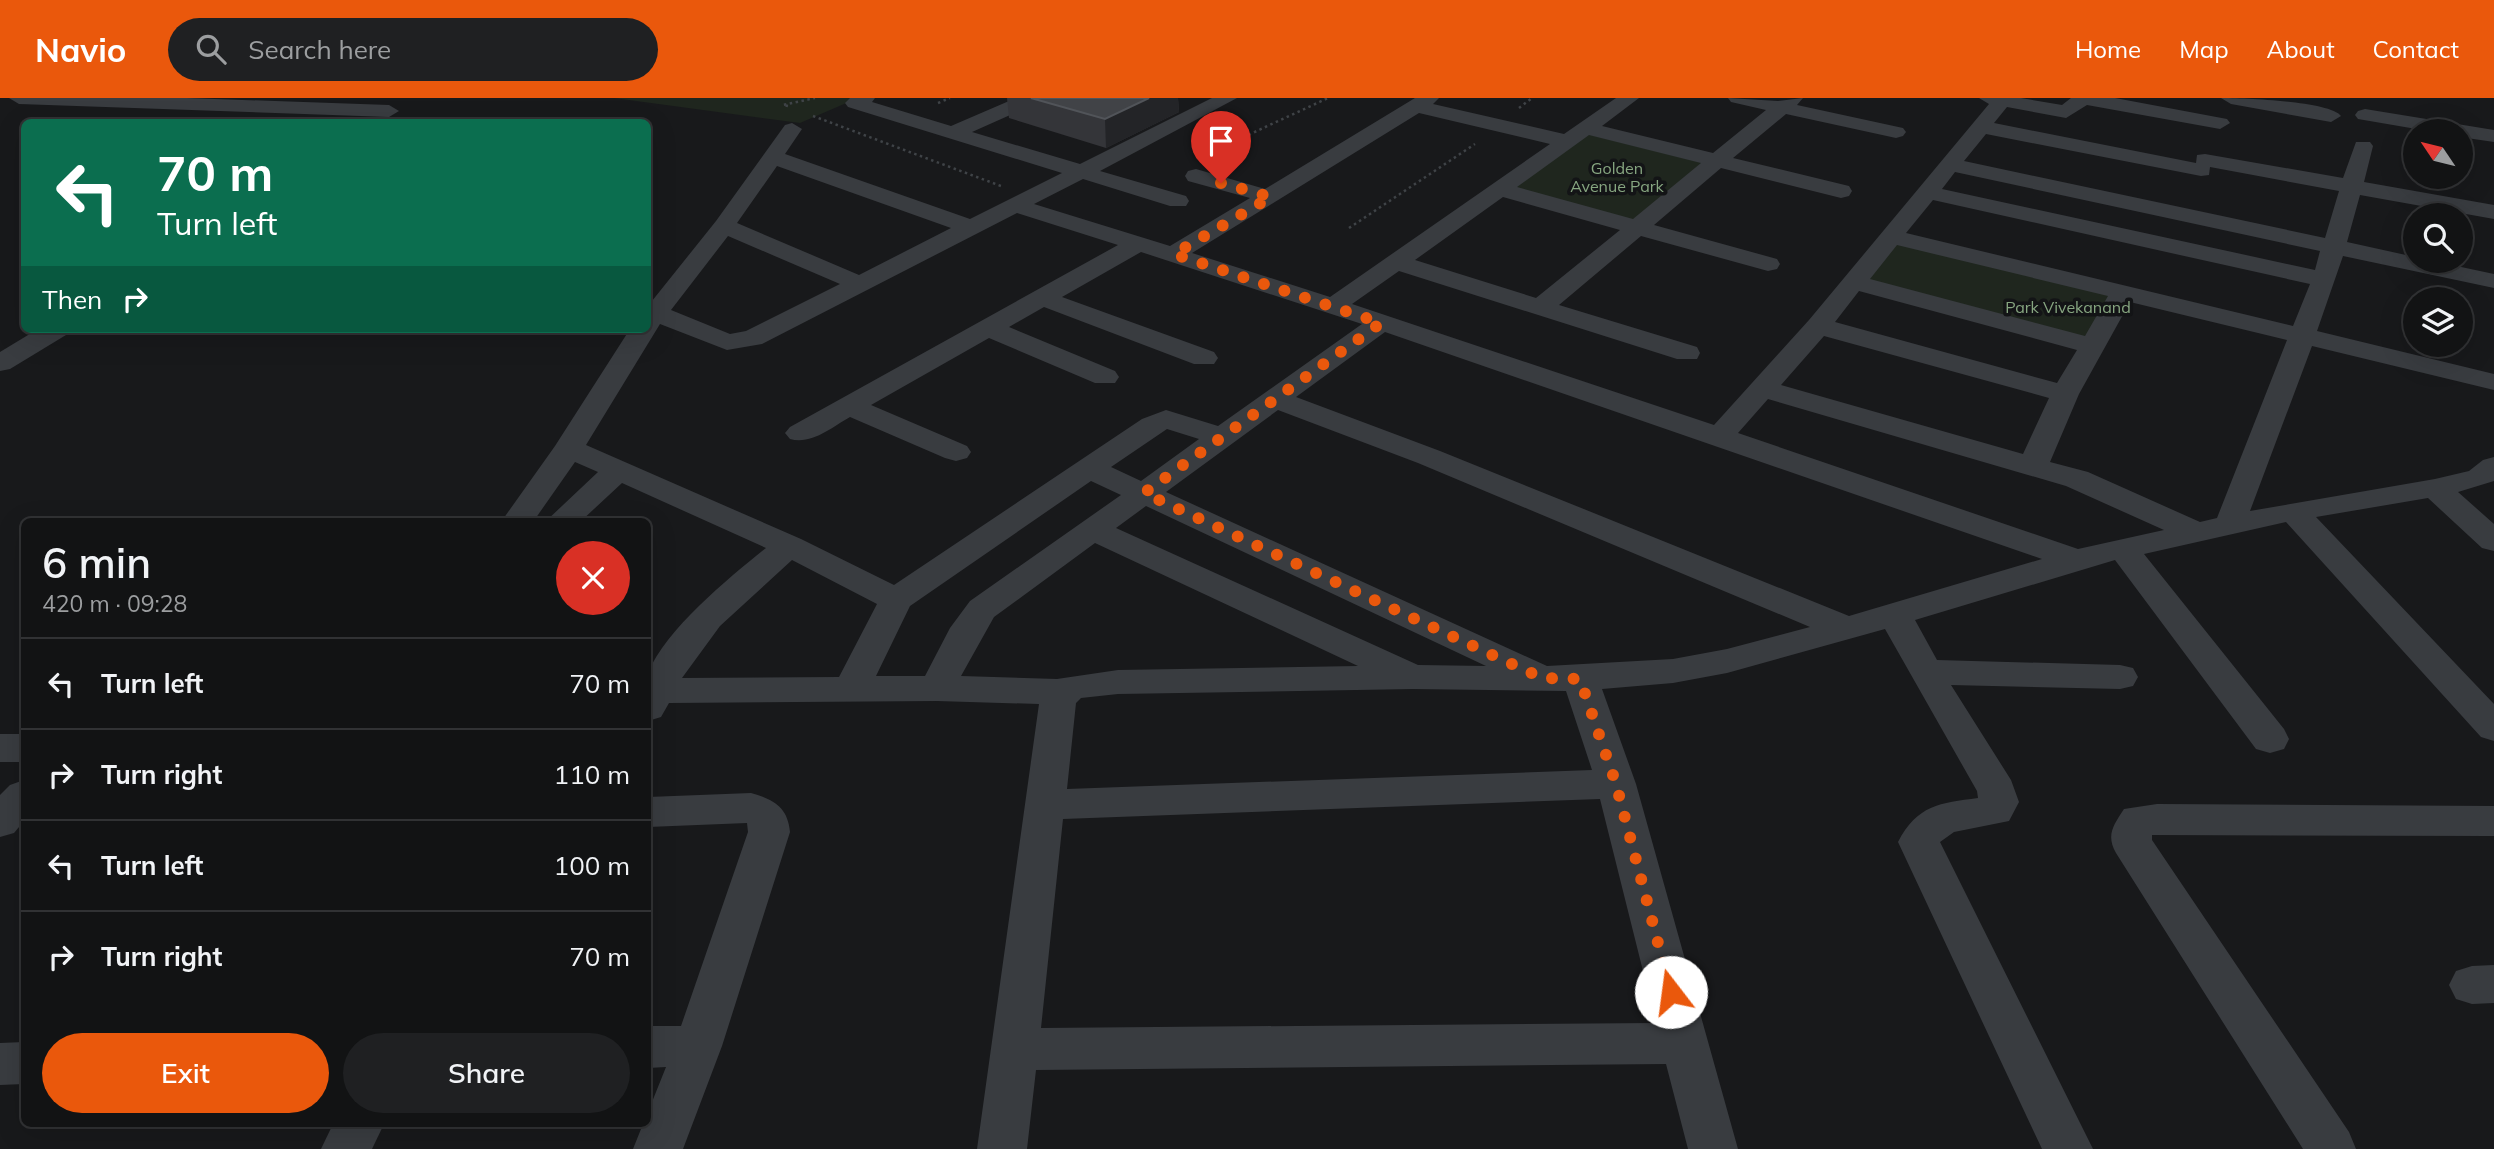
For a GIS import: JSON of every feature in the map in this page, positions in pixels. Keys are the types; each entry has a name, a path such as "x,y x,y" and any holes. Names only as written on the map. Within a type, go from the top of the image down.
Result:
{"street":[{"path":"19,98 389,111"},
{"path":"375,119 408,98"},
{"path":"865,98 856,104 1178,201"},
{"path":"954,132 1032,98"},
{"path":"651,322 722,340 742,342 972,228 1009,196 1083,173 1227,98"},
{"path":"1332,307 1629,98"},
{"path":"1738,98 1787,103 1896,132"},
{"path":"1718,437 1818,326 1982,127 1996,99 2066,112 2083,98 2220,123"},
{"path":"2179,215 2230,98 2331,116"},
{"path":"1174,254 1423,102 1565,141"},
{"path":"1539,307 1787,103"},
{"path":"2365,115 2494,136"},
{"path":"651,317 724,226 799,118"},
{"path":"1982,127 2114,153 2352,186 2494,212"},
{"path":"1585,128 1841,191"},
{"path":"2091,195 2126,132"},
{"path":"2237,522 2231,516 2324,280 2363,146"},
{"path":"773,157 972,228"},
{"path":"1950,165 2494,281"},
{"path":"1198,166 1271,197"},
{"path":"1500,189 1768,264"},
{"path":"1927,191 2324,280"},
{"path":"1009,196 1140,243 2076,559"},
{"path":"724,226 858,283"},
{"path":"1890,236 2494,382"},
{"path":"800,433 1140,243"},
{"path":"1395,262 1686,353"},
{"path":"1853,282 2092,346"},
{"path":"2033,465 2065,394 2123,292"},
{"path":"1042,298 1204,358"},
{"path":"937,688 968,628 982,609 1381,323"},
{"path":"1818,326 2065,394"},
{"path":"988,328 1105,377"},
{"path":"0,363 50,333"},
{"path":"520,518 569,448 641,333"},
{"path":"1764,389 2098,486 2196,532"},
{"path":"1275,399 1429,457 1843,627"},
{"path":"850,406 956,452"},
{"path":"851,689 896,600 1088,468 1166,419 1222,437"},
{"path":"569,448 789,547 896,600"},
{"path":"1088,468 1561,678 1616,784 1713,1149"},
{"path":"565,518 619,470"},
{"path":"651,699 851,689 937,688 1063,692 1081,684 1118,682 1413,677 1561,678 1704,667 1895,615 2076,559 2237,522 2435,488 2492,471"},
{"path":"2435,488 2494,541"},
{"path":"2293,511 2494,728"},
{"path":"1093,530 1413,677"},
{"path":"651,699 704,619 730,593 789,547"},
{"path":"2122,548 2270,739"},
{"path":"1895,615 1925,672 1997,790 1999,802 1995,810 1933,824 1922,832 1919,842 2068,1149"},
{"path":"1925,672 2120,677"},
{"path":"1002,1149 1058,699 1063,692"},
{"path":"0,748 21,748"},
{"path":"1046,805 1616,784"},
{"path":"0,822 21,798"},
{"path":"651,812 751,808 765,814 769,821 769,832 698,1046 658,1149"},
{"path":"2331,1149 2131,842 2131,831 2138,820 2157,819 2494,821"},
{"path":"1016,1049 1685,1044"},
{"path":"651,1047 698,1046"},
{"path":"0,1064 21,1063"},
{"path":"346,1149 357,1127"}],"path":[{"path":"816,98 783,105 799,118 1009,196"},
{"path":"1198,166 1328,98"},
{"path":"1349,228 1485,138"}],"green space":[{"path":"614,98 858,98 800,123"},
{"name":"Golden Avenue Park","path":"1587,130 1715,161 1638,223 1503,189"},
{"name":"Park Vivekanand","path":"1891,237 2118,292 2090,339 1860,277"}],"building":[{"path":"1031,98 1149,98 1105,119"}],"route":[{"path":"1221,183 1271,197 1174,254 1381,323 1144,493 1542,678 1580,679 1616,784 1671,992"}]}
